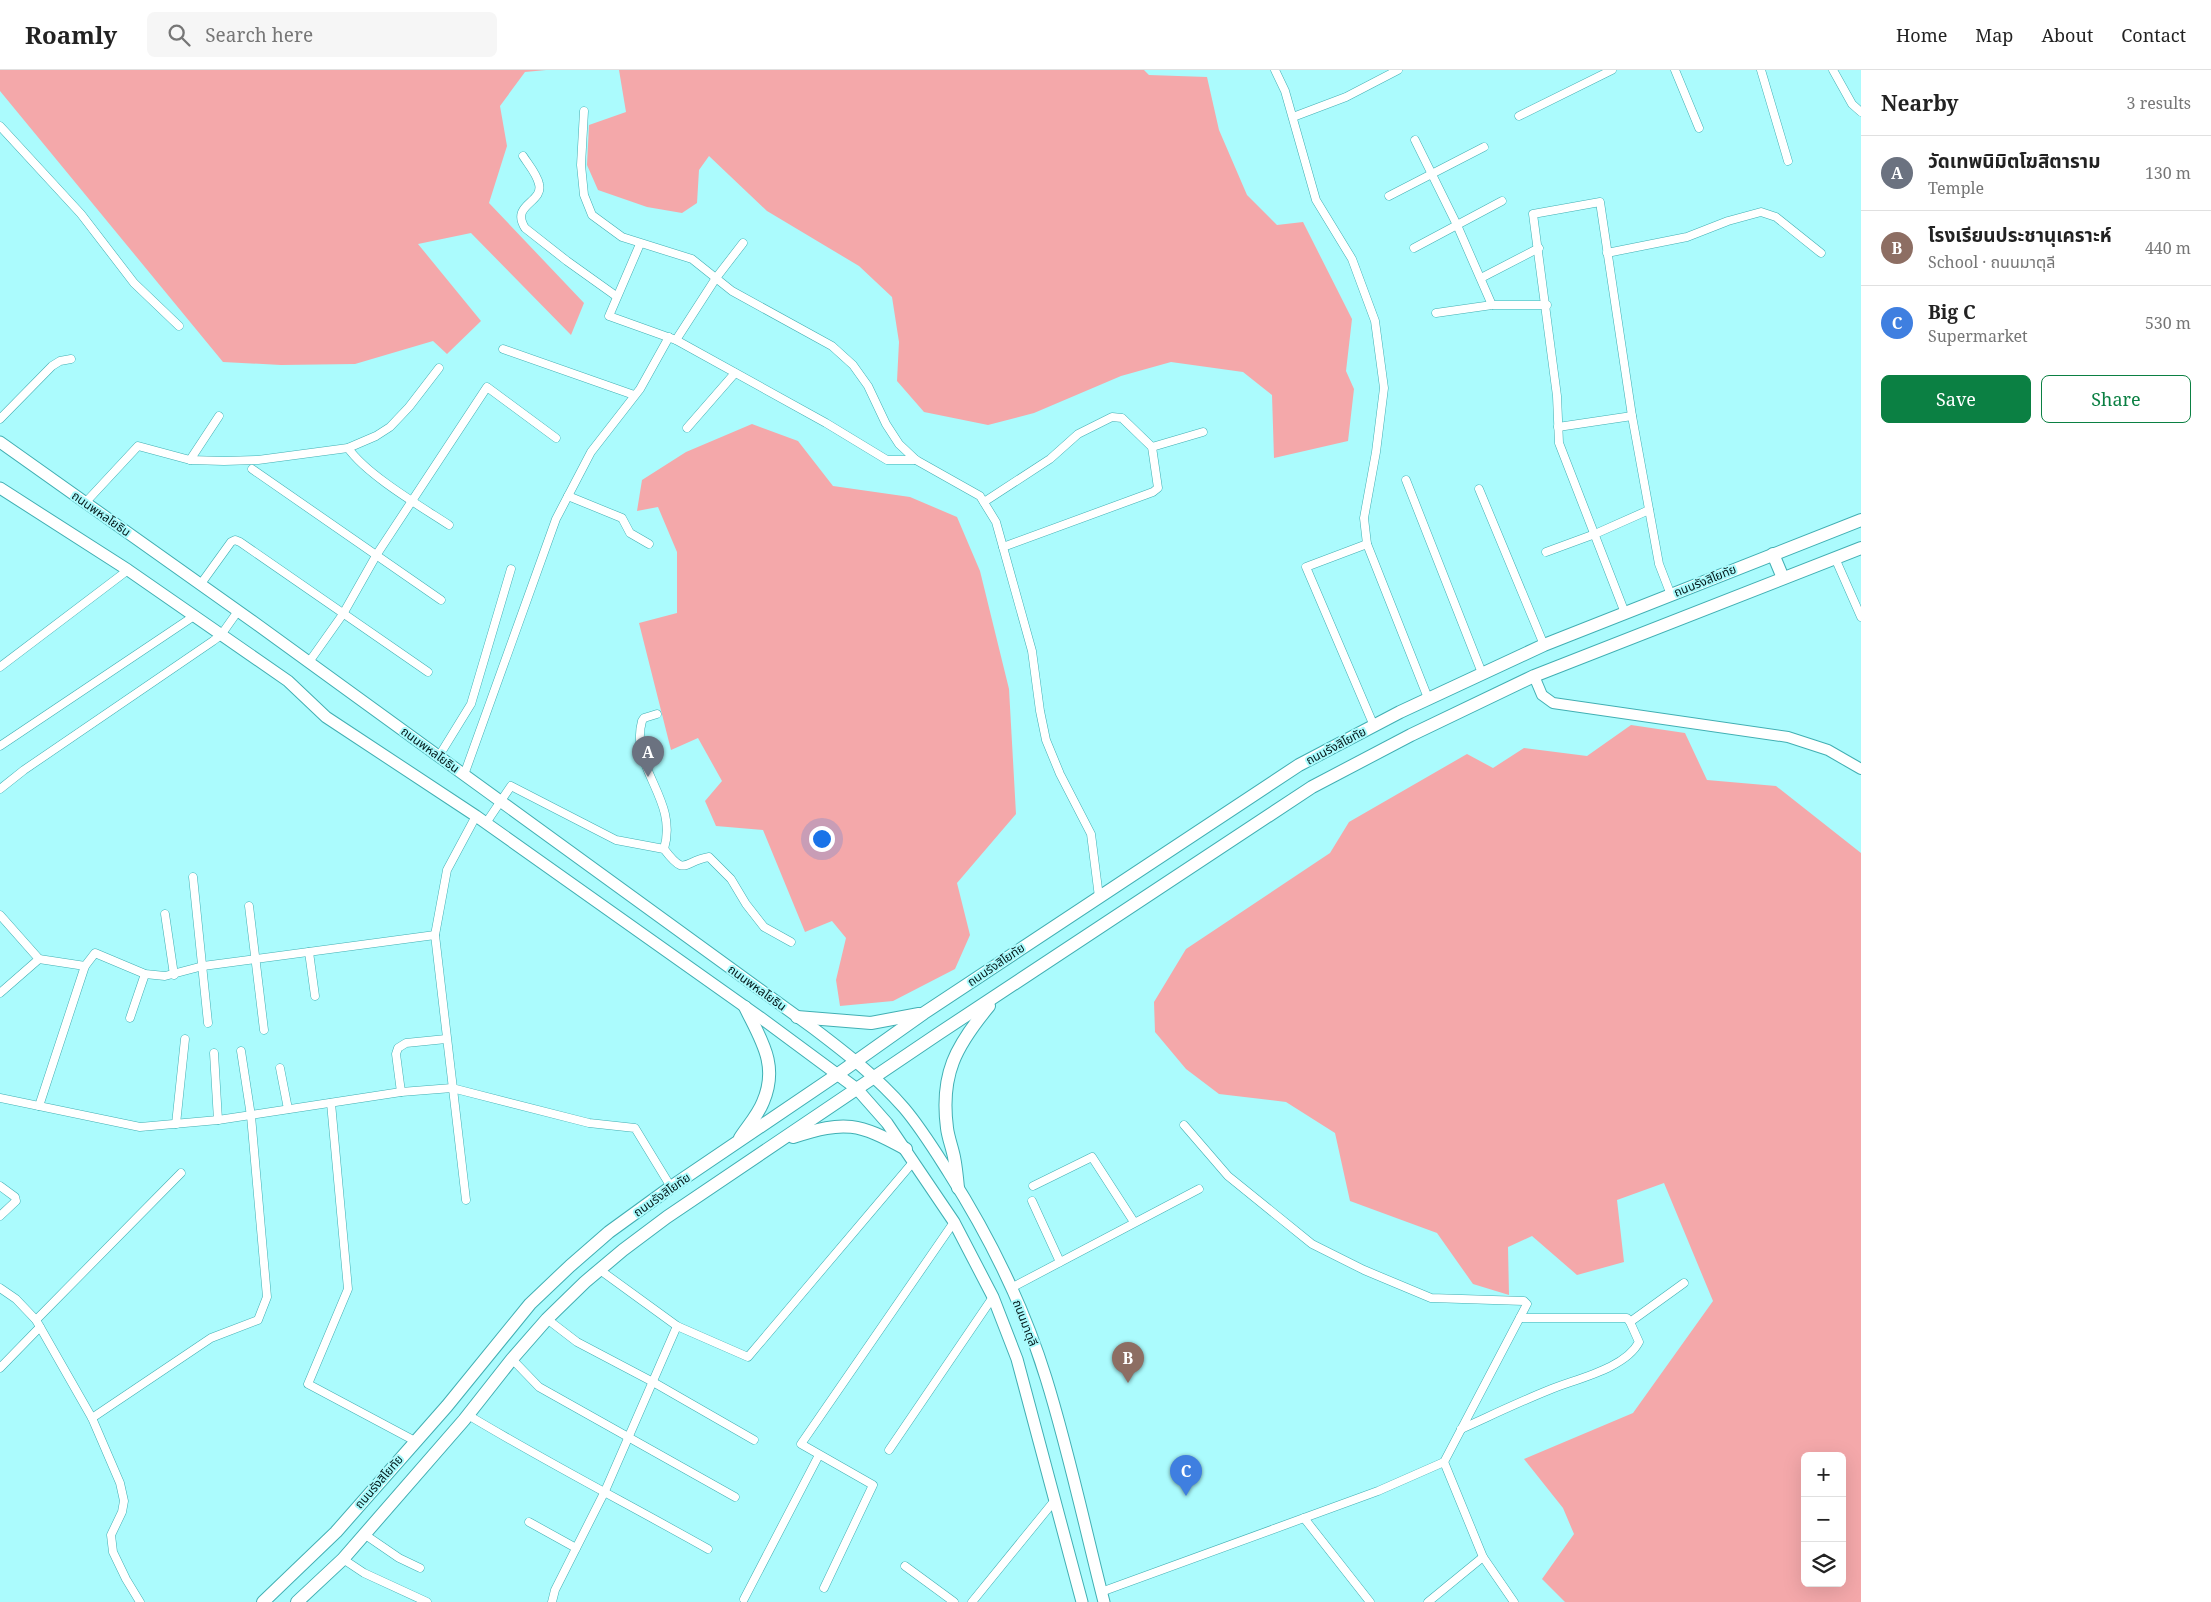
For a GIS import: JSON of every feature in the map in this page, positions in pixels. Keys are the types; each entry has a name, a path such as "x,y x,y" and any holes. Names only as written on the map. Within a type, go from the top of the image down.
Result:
{"main road":[{"name":"ถนนพหลโยธิน","path":"0,442 439,756 798,1017 857,1061 875,1077"},
{"name":"ถนนพหลโยธิน","path":"0,488 128,570 288,681 326,717 481,820 746,1007 857,1089"},
{"name":"ถนนรังสิโยทัย","path":"263,1602 336,1532 447,1406 530,1304 570,1266 609,1232 671,1187 857,1061 924,1013 1299,765 1428,698 1544,645 1861,520"},
{"name":"ถนนรังสิโยทัย","path":"296,1602 343,1559 466,1418 512,1359 547,1319 600,1270 667,1217 998,994 1312,787 1411,734 1534,676 1861,548"},
{"path":"1774,554 1783,578"},
{"path":"958,1188 947,1128 946,1098 948,1074 956,1051 970,1029 998,994"},
{"path":"737,1142 763,1104 771,1066 746,1007"},
{"path":"798,1017 871,1023 924,1013"},
{"name":"ถนนมาตุลี","path":"875,1077 905,1109 971,1208 1011,1288 1046,1377 1103,1597"},
{"name":"ถนนมาตุลี","path":"857,1089 887,1123 954,1222 993,1297 1017,1359 1082,1602"},
{"path":"779,1142 835,1126 853,1126 883,1137 906,1150"},
{"path":"447,1406 466,1418"},
{"path":"1055,1500 1077,1494"}],"street":[{"path":"1276,70 1293,118 1316,200 1352,259 1375,321 1384,388 1376,452 1364,518 1367,544 1428,698"},
{"path":"1376,70 1381,79"},
{"path":"1293,118 1346,97 1398,70"},
{"path":"1519,116 1612,70"},
{"path":"1675,70 1700,128"},
{"path":"1761,70 1788,161"},
{"path":"1833,70 1852,104 1861,112"},
{"path":"584,111 581,165 584,195 592,215 622,237 692,259 732,291 832,346 854,365 868,386 886,424 899,444 916,460 980,496 984,502 996,522 1032,651 1046,740 1060,774 1091,834 1099,896"},
{"path":"0,126 81,214 134,283 179,326"},
{"path":"1415,140 1457,225 1492,305"},
{"path":"1389,196 1484,147"},
{"path":"523,156 536,176 540,187 537,195 522,212 521,221 525,228 616,296"},
{"path":"1414,248 1502,202"},
{"path":"1625,613 1558,443 1557,396 1539,248 1533,214 1600,202 1632,416 1659,564 1671,595"},
{"path":"1607,253 1687,237 1728,221 1762,212 1776,217 1821,253"},
{"path":"464,775 556,519 591,452 640,389 672,339 743,243"},
{"path":"640,244 609,316 672,339 826,423 887,460 916,460"},
{"path":"1481,278 1539,248"},
{"path":"1436,313 1492,305 1546,305"},
{"path":"503,349 634,395"},
{"path":"0,418 52,366 60,361 71,360"},
{"path":"85,503 138,446 190,460 258,460 348,448 376,436 390,427 409,408 439,368"},
{"path":"687,428 735,373"},
{"path":"309,662 343,614 376,554 487,387 556,438"},
{"path":"190,460 219,416"},
{"path":"1558,427 1632,416"},
{"path":"984,502 1050,459 1078,434 1112,418 1122,418 1152,446 1158,488 1152,492 1003,547"},
{"path":"1152,446 1203,432"},
{"path":"348,448 356,459 449,525"},
{"path":"252,469 441,600"},
{"path":"1406,480 1482,673"},
{"path":"1479,489 1544,645"},
{"path":"568,496 622,518 630,533 648,544"},
{"path":"1546,552 1595,534 1650,510"},
{"path":"200,585 223,550 235,540 428,672"},
{"path":"1367,544 1306,567 1374,726"},
{"path":"1835,558 1861,617"},
{"path":"439,756 471,704 511,569"},
{"path":"0,667 128,570"},
{"path":"0,789 24,770 199,652 221,635 238,611"},
{"path":"0,746 194,616"},
{"path":"1534,676 1542,695 1553,703 1788,737 1828,750 1861,770"},
{"path":"657,714 648,716 642,722 641,748 666,814 667,838 664,849"},
{"path":"466,1200 435,935 447,870 481,820 500,802 511,786 616,840 664,849 674,862 680,866 689,865 709,857 731,879 746,904 764,927 791,942"},
{"path":"193,877 208,1023"},
{"path":"249,906 264,1030"},
{"path":"0,914 39,959 85,966"},
{"path":"165,914 174,975"},
{"path":"39,1106 85,966 94,953 145,974 174,975 203,966 435,935"},
{"path":"310,952 315,996"},
{"path":"0,993 39,959"},
{"path":"130,1018 145,974"},
{"path":"176,1124 185,1039"},
{"path":"401,1092 396,1054 398,1048 406,1043 446,1040"},
{"path":"92,1418 211,1338 258,1320 267,1297 251,1116 241,1051"},
{"path":"214,1053 218,1120"},
{"path":"280,1068 288,1109"},
{"path":"0,1098 140,1127 251,1116 401,1092 452,1088 589,1123 635,1128 671,1187"},
{"path":"331,1103 348,1289 308,1384 415,1441"},
{"path":"1103,1597 1378,1490 1444,1462 1527,1304 1524,1301 1431,1298 1364,1270 1312,1244 1228,1176 1184,1125"},
{"path":"1033,1186 1092,1157 1134,1222"},
{"path":"600,1270 677,1326 748,1357 914,1161"},
{"path":"0,1368 38,1324 181,1173"},
{"path":"0,1186 15,1197 16,1201 0,1216"},
{"path":"1011,1288 1199,1189"},
{"path":"1032,1201 1060,1262"},
{"path":"824,1588 873,1485 802,1444 954,1222"},
{"path":"1630,1322 1684,1283"},
{"path":"0,1288 16,1299 38,1324 92,1418 120,1483 124,1501 122,1512 111,1535 113,1552 126,1580 140,1602"},
{"path":"889,1450 993,1297"},
{"path":"1461,1429 1549,1389 1603,1370 1628,1355 1639,1342 1627,1318 1520,1318"},
{"path":"547,1319 577,1342 653,1382 754,1440"},
{"path":"552,1602 555,1590 605,1490 677,1326"},
{"path":"512,1359 539,1387 736,1497"},
{"path":"466,1418 605,1490 708,1549"},
{"path":"744,1599 820,1455"},
{"path":"1444,1462 1483,1557 1514,1602"},
{"path":"972,1602 1055,1500"},
{"path":"1304,1518 1370,1602"},
{"path":"529,1522 576,1548"},
{"path":"364,1534 399,1558 420,1568"},
{"path":"1428,1602 1483,1557"},
{"path":"343,1559 364,1573 427,1602"},
{"path":"905,1566 954,1602"}],"shaded area":[{"path":"0,70 546,70 525,72 500,106 507,146 489,203 584,303 571,335 471,233 418,244 481,321 447,354 433,341 355,364 281,365 223,362 0,91"},
{"path":"619,70 1144,70 1149,75 1207,77 1219,130 1247,195 1277,225 1303,222 1352,319 1346,371 1354,389 1348,441 1274,458 1272,395 1243,372 1171,362 1121,376 1034,413 988,425 924,412 897,381 899,342 892,297 859,266 767,211 709,156 699,170 697,203 682,213 647,207 598,190 587,165 589,125 626,112"},
{"path":"752,424 798,441 833,486 910,497 957,517 980,571 1009,689 1016,814 957,883 970,935 955,969 893,1001 840,1006 836,980 846,938 832,921 805,932 763,830 716,826 705,801 722,781 698,738 671,750 639,623 677,613 677,552 658,507 637,511 642,480 686,452"},
{"path":"1631,725 1685,733 1707,780 1776,786 1861,853 1861,1602 1565,1602 1542,1579 1574,1534 1563,1508 1524,1459 1633,1413 1713,1301 1664,1183 1617,1200 1624,1262 1577,1275 1532,1236 1508,1247 1509,1295 1473,1284 1437,1233 1350,1201 1335,1133 1286,1102 1219,1094 1186,1069 1155,1032 1154,1002 1186,949 1330,853 1349,822 1467,754 1493,768 1524,748 1587,756"}],"place":[{"name":"วัดเทพนิมิตโฆสิตาราม","path":"648,777"},
{"name":"โรงเรียนประชานุเคราะห์","path":"1128,1383"},
{"name":"Big C","path":"1186,1496"}]}
